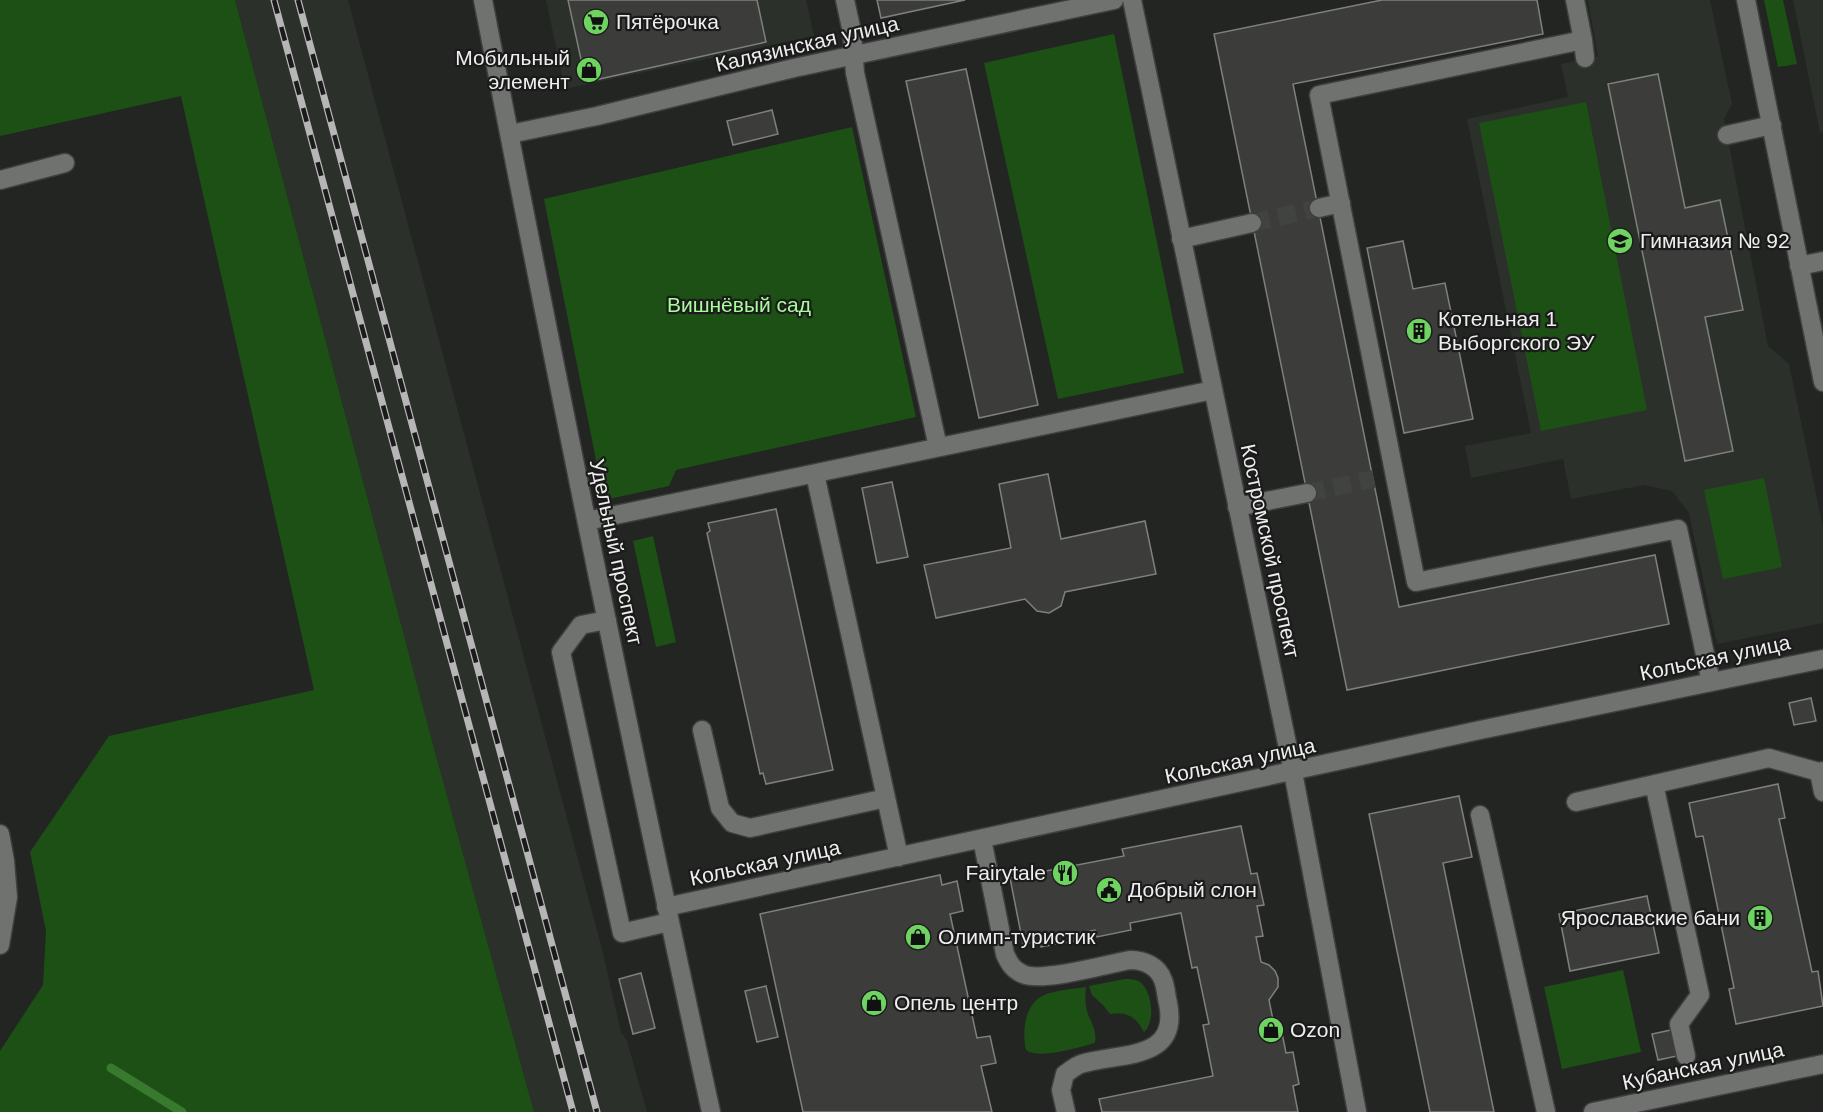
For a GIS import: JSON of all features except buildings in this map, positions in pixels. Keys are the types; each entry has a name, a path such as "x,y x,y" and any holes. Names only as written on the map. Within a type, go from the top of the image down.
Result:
{"street":[{"name":"Удельный проспект","path":"483,0 586,521 711,1112"},
{"path":"846,0 852,32 855,73 938,447"},
{"name":"Калязинская улица","path":"510,134 854,55 1114,0"},
{"name":"Костромской проспект","path":"1132,0 1293,772 1357,1112"},
{"path":"1575,0 1585,58"},
{"path":"1746,0 1823,382"},
{"path":"1583,40 1319,95 1416,582 1678,529 1711,682"},
{"path":"1727,135 1772,125"},
{"path":"0,180 65,163"},
{"path":"1318,208 1341,203"},
{"path":"1181,239 1252,223"},
{"path":"1799,266 1823,261"},
{"path":"586,521 1213,390"},
{"path":"815,474 899,857"},
{"path":"1238,507 1307,493"},
{"name":"Кольская улица","path":"607,620 581,626 561,652 622,933 668,915 899,857 1823,659"},
{"path":"702,730 720,808 732,823 750,828 886,798"},
{"path":"1576,802 1769,758 1821,772 1823,792"},
{"path":"1654,784 1700,995 1679,1024 1686,1056"},
{"path":"1480,815 1546,1112"},
{"path":"0,834 6,861 8,897 0,945"},
{"path":"982,839 1005,954 1011,966 1024,975 1040,978 1130,960 1143,960 1156,969 1163,979 1171,1017 1169,1030 1160,1043 1149,1051 1078,1065 1065,1074 1062,1090 1066,1112"},
{"name":"Кубанская улица","path":"1593,1112 1823,1064"}],"shaded area":[{"path":"235,0 348,0 602,949 621,1032 627,1041 647,1112 534,1112 435,752"},
{"path":"546,0 806,0 814,36 565,89"},
{"name":"Гимназия № 92","path":"1588,0 1710,0 1732,104 1724,119 1768,346 1789,364 1823,528 1823,623 1717,644 1689,513 1672,491 1644,485 1571,499 1563,459 1471,478 1465,446 1531,433 1467,119 1568,97 1561,64 1598,56"},
{"path":"1793,0 1823,0 1823,132 1820,133"}],"green space":[{"path":"0,0 235,0 435,752 534,1112 0,1112 0,1051 43,985 46,931 30,852 109,736 314,690 181,96 0,136"},
{"path":"1764,0 1783,0 1797,64 1778,67"},
{"path":"1114,34 1184,373 1058,399 984,63"},
{"path":"1586,102 1647,410 1541,431 1479,123"},
{"name":"Вишнёвый сад","path":"852,127 916,417 676,470 669,486 604,500 544,199"},
{"path":"1764,478 1782,567 1723,579 1704,490"},
{"path":"653,536 676,642 656,647 633,541"},
{"path":"1623,970 1641,1052 1562,1069 1544,987"},
{"path":"1125,979 1140,982 1150,999 1150,1021 1144,1032 1138,1022 1130,1016 1121,1013 1110,1014 1092,995 1089,986"},
{"path":"1086,987 1086,1005 1094,1030 1095,1043 1070,1050 1040,1054 1026,1050 1024,1035 1026,1019 1037,999 1054,992"}],"waterway":[{"path":"111,1068 182,1112"}],"tunnel":[{"path":"1252,223 1319,208"},
{"path":"1307,493 1374,479"}],"railway":[{"path":"274,0 573,1112"},
{"path":"298,0 597,1112"}],"place":[{"name":"Пятёрочка","path":"596,22"},
{"name":"Мобильный элемент","path":"589,70"},
{"name":"Гимназия № 92","path":"1620,241"},
{"name":"Котельная 1 Выборгского ЭУ","path":"1419,331"},
{"name":"Fairytale","path":"1065,873"},
{"name":"Добрый слон","path":"1109,890"},
{"name":"Ярославские бани","path":"1760,918"},
{"name":"Олимп-туристик","path":"918,937"},
{"name":"Опель центр","path":"874,1003"},
{"name":"Ozon","path":"1271,1030"}]}
